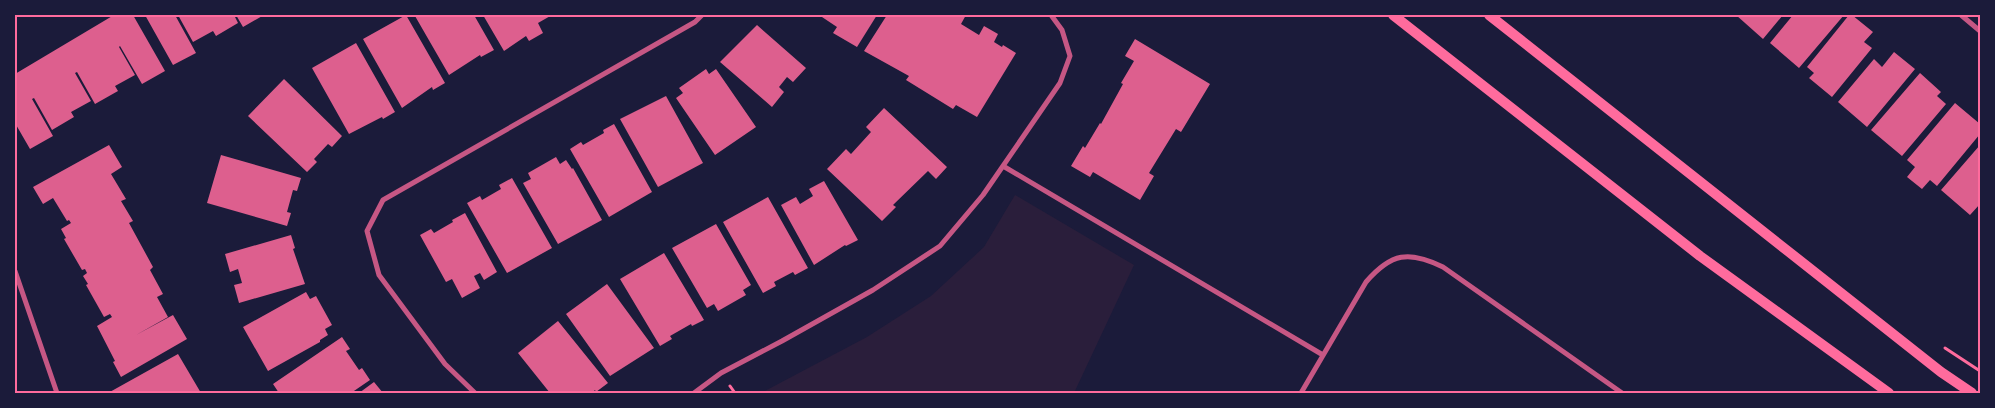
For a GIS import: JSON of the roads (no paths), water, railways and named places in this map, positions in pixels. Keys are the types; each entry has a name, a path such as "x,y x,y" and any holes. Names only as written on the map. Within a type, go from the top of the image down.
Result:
{"main road":[{"path":"1393,15 1700,256 1888,393"},
{"path":"1489,15 1933,366 1972,393"}],"street":[{"path":"474,393 445,364 379,275 367,231 384,200 696,22 702,15"},
{"path":"694,393 722,373 873,290 940,246 984,195 1060,84 1070,56 1062,30 1051,15"},
{"path":"1961,15 1980,31"},
{"path":"1003,166 1323,355"},
{"path":"1301,393 1366,282 1377,269 1389,261 1402,256 1416,256 1443,267 1622,393"},
{"path":"15,271 57,393"}]}
